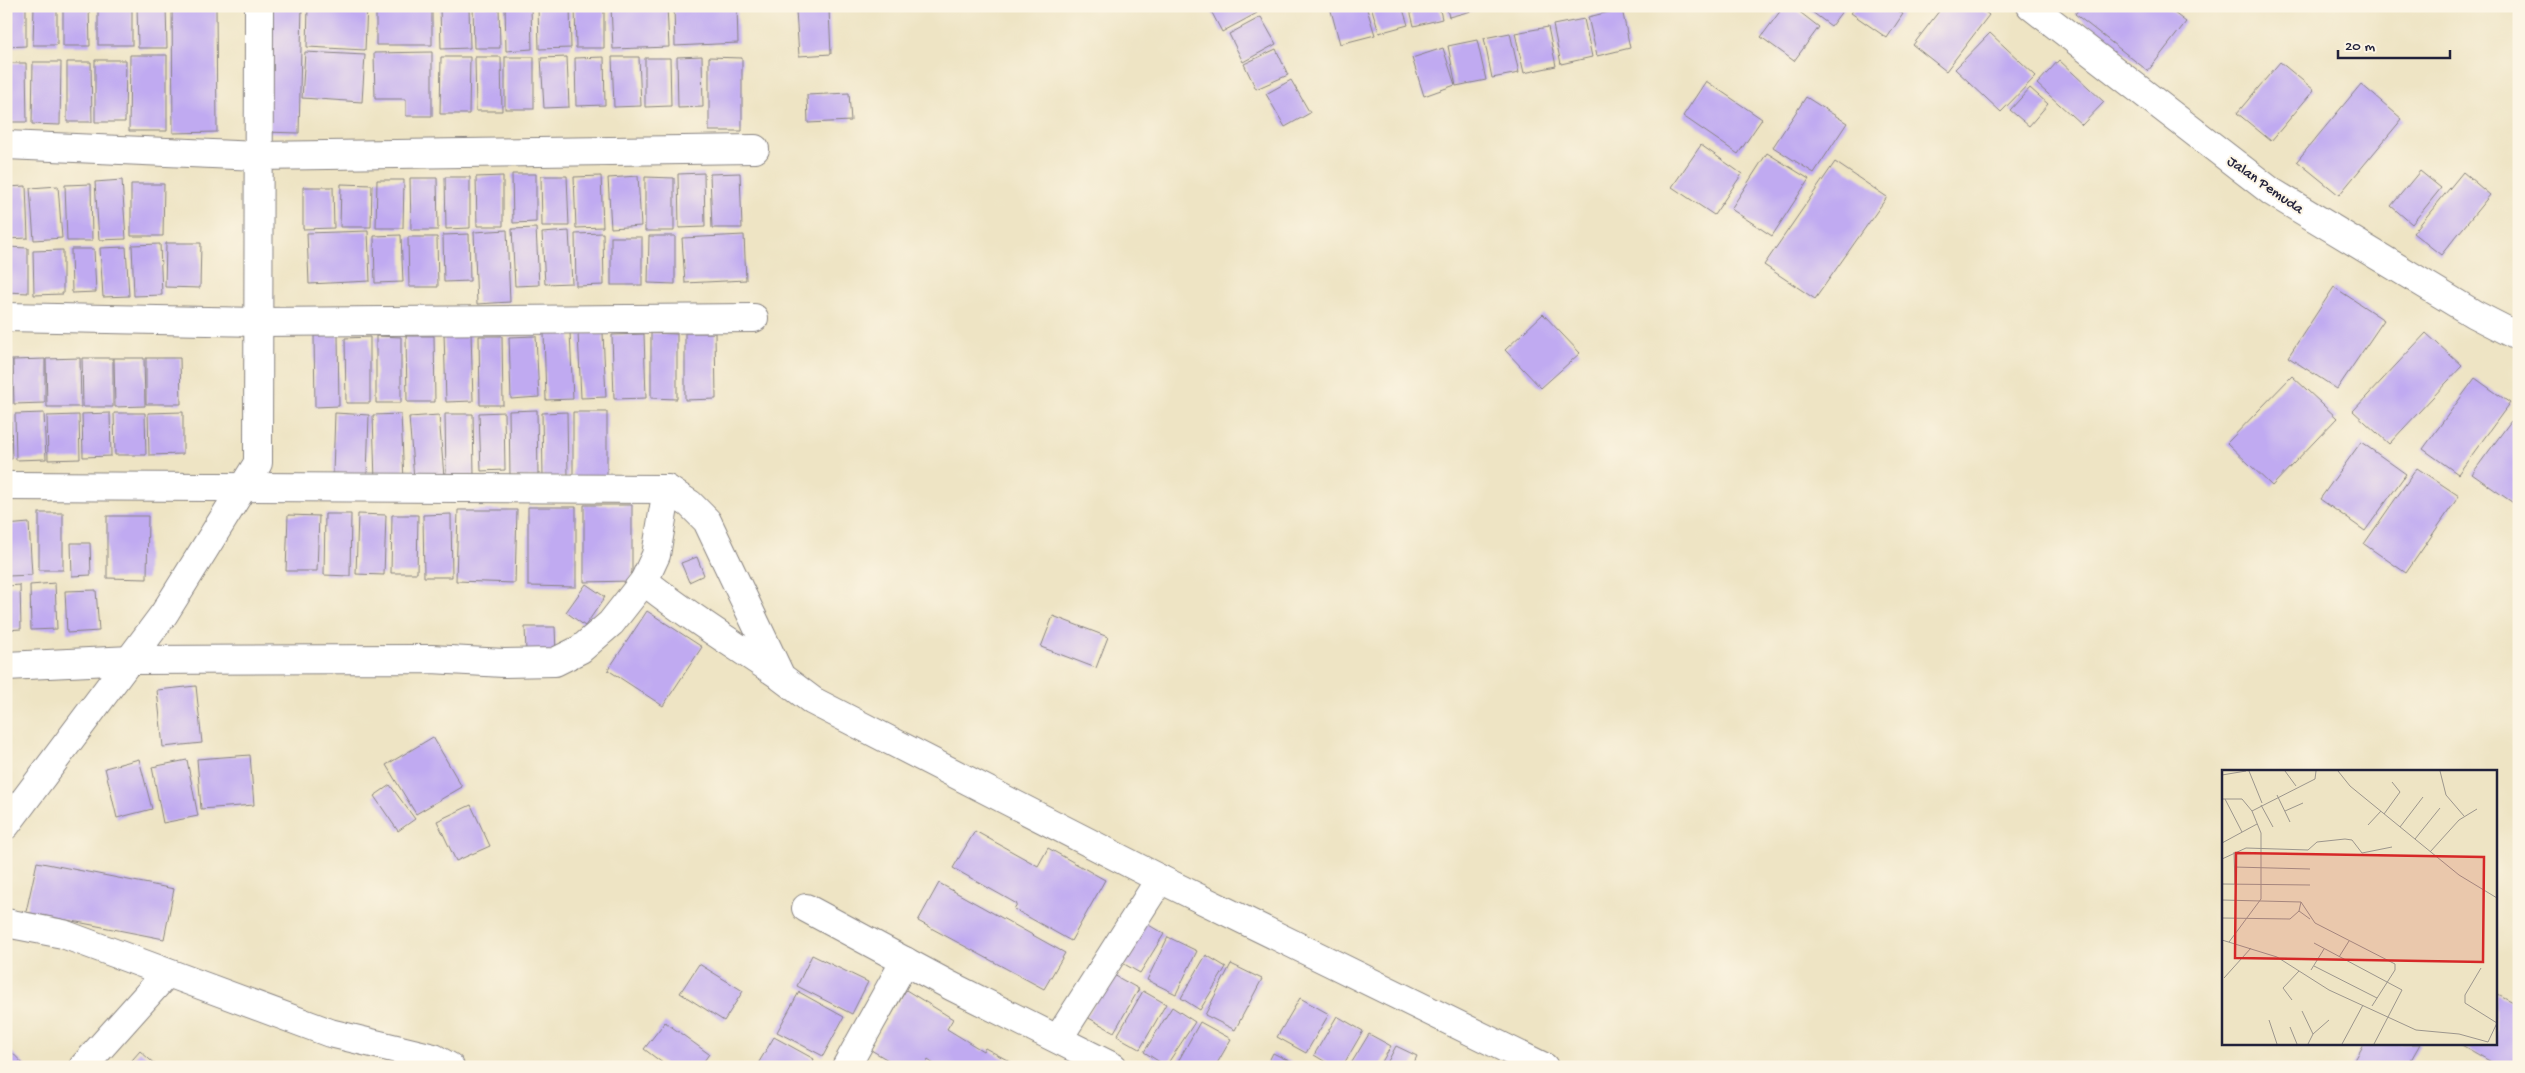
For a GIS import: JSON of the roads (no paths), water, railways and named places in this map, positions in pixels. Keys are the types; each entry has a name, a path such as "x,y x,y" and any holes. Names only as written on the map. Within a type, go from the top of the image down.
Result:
{"street":[{"path":"6,825 164,614 258,463 259,6"},
{"name":"Jalan Pemuda","path":"2031,6 2272,192 2474,314 2519,337"},
{"path":"6,145 258,156 754,149"},
{"path":"6,317 258,322 754,318"},
{"path":"6,486 667,489 690,504 707,521 781,677"},
{"path":"6,666 131,660 431,659 504,663 555,662 581,649 611,623 644,581 656,555 667,489"},
{"path":"644,581 672,604 710,626 813,702 1160,879 1544,1067"},
{"path":"1058,1039 1160,879"},
{"path":"806,908 905,961 1114,1067"},
{"path":"6,923 63,934 330,1032 434,1058 450,1067"},
{"path":"846,1067 905,961"},
{"path":"83,1067 167,973"}]}
